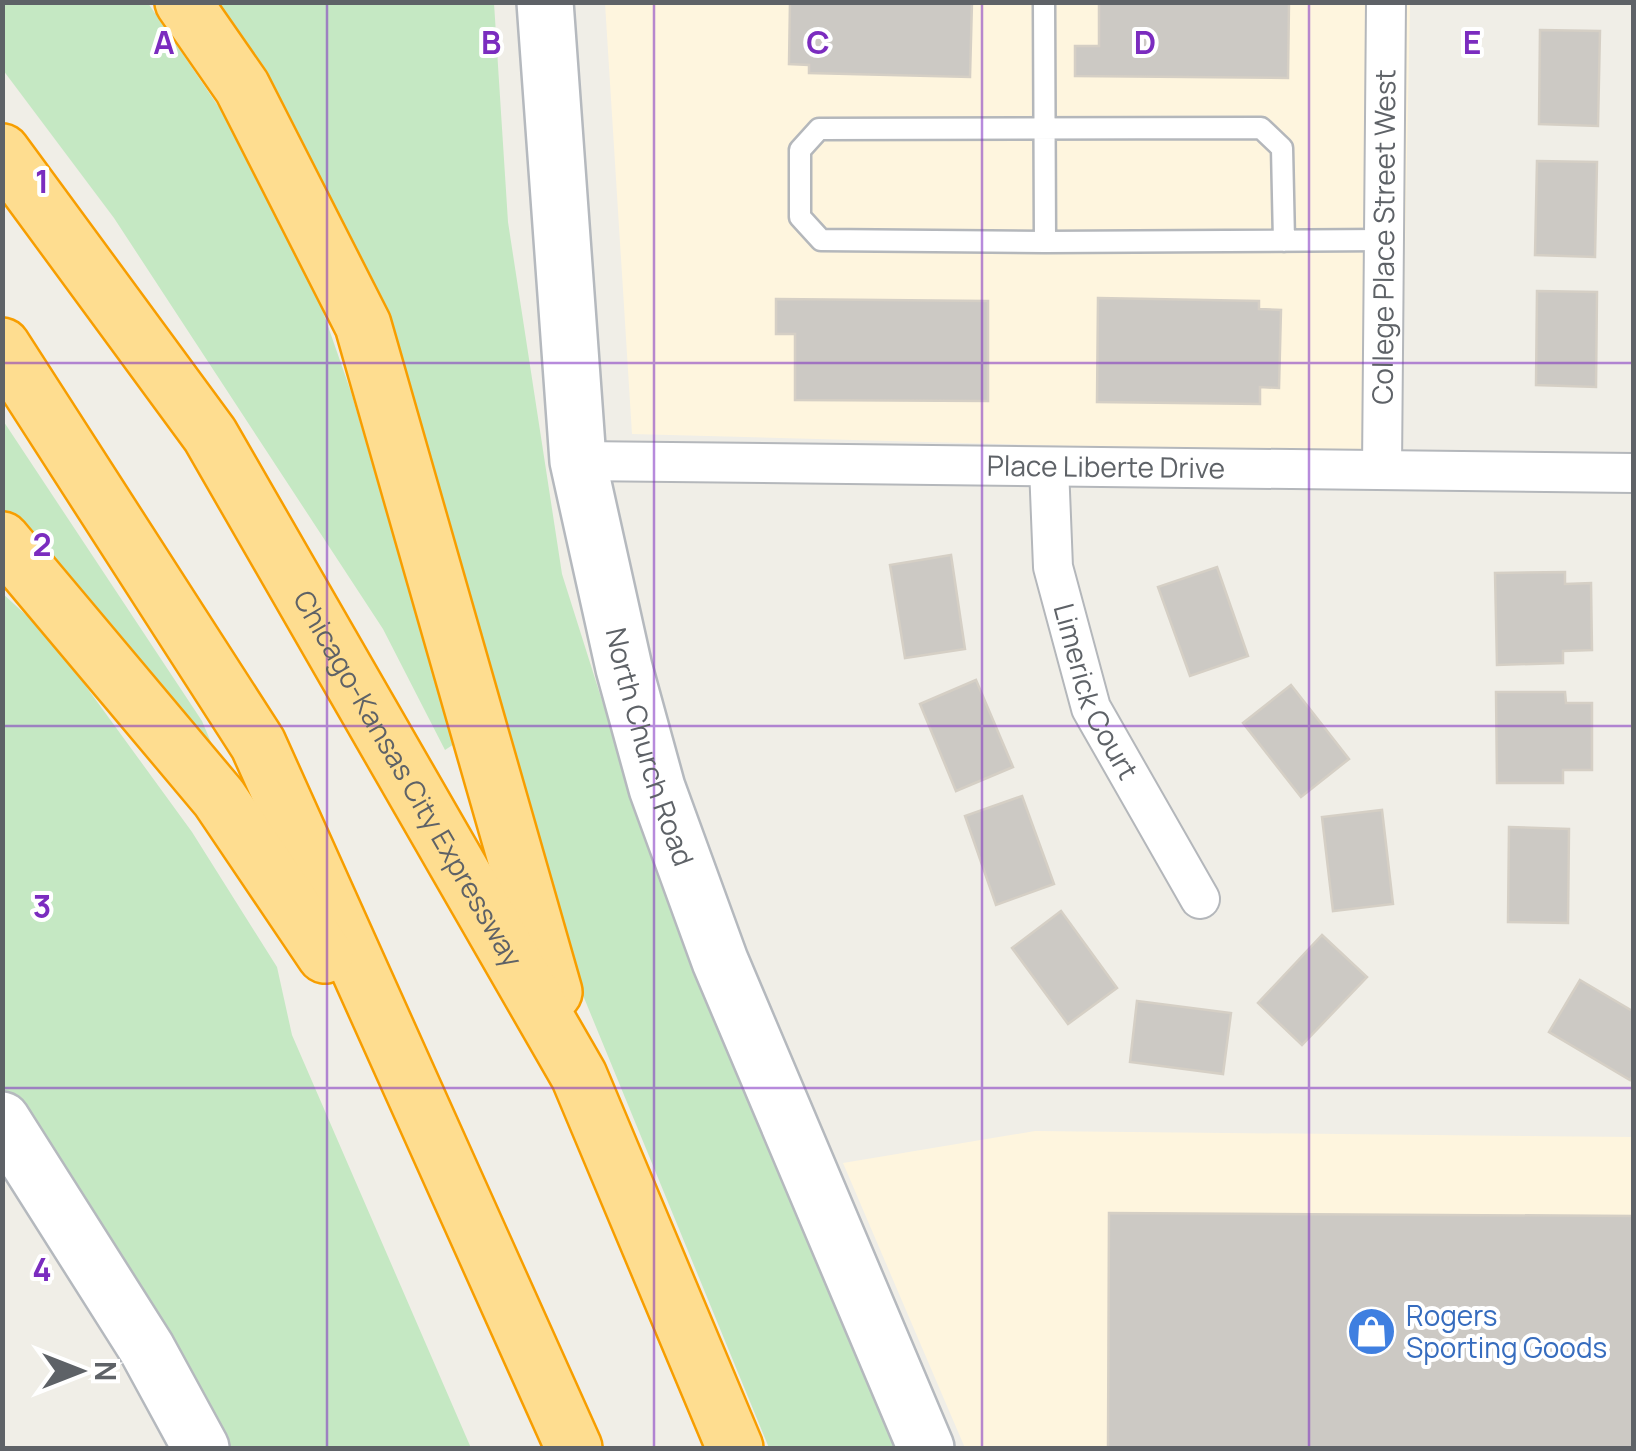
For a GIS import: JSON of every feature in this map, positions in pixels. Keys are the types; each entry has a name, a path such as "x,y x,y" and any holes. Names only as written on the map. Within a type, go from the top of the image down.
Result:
{"highway":[{"path":"183,2 242,86 362,325 578,1076"},
{"name":"Chicago-Kansas City Expressway","path":"2,152 210,435 578,1076 735,1448"},
{"path":"2,346 258,744 574,1448"},
{"path":"2,540 219,798 408,1078"}],"main road":[{"name":"North Church Road","path":"546,2 578,461 624,668 657,788 720,961 926,1448"},
{"path":"2,1120 147,1349 202,1448"}],"street":[{"name":"College Place Street West","path":"1382,470 1386,2"},
{"name":"Place Liberte Drive","path":"578,461 1634,473"},
{"name":"Limerick Court","path":"1049,467 1053,567 1091,708 1200,899"}],"lane":[{"path":"1044,2 1046,242"},
{"path":"1284,240 1282,148 1262,128 819,129 800,150 800,217 821,240 1046,242 1384,240"}],"shaded area":[{"path":"605,3 1410,3 1401,455 632,434"},
{"path":"1035,1131 1633,1137 1633,1448 965,1448 843,1163"}],"green space":[{"path":"3,3 148,3 286,206 351,392 454,744 445,750 383,629 114,218 3,70"},
{"path":"210,3 494,3 508,222 562,574 659,881 898,1448 769,1448 580,988 457,597"},
{"path":"2,419 202,721 224,773 3,515"},
{"path":"2,593 50,637 192,832 277,967 292,1035 471,1448 232,1448 66,1178 3,1091"}],"building":[{"path":"790,2 972,2 970,77 809,73 809,65 789,64"},
{"path":"1099,2 1289,2 1288,78 1075,76 1075,46 1099,46"},
{"path":"1540,30 1600,31 1598,126 1539,124"},
{"path":"1537,161 1597,162 1595,257 1535,255"},
{"path":"1537,291 1597,292 1596,387 1536,385"},
{"path":"1098,298 1259,301 1259,309 1281,310 1279,388 1260,387 1260,404 1097,402"},
{"path":"776,299 988,301 988,401 795,400 795,334 776,334"},
{"path":"951,555 965,649 905,658 890,565"},
{"path":"1217,567 1248,656 1190,676 1158,587"},
{"path":"1565,572 1565,584 1591,583 1592,650 1563,651 1563,663 1497,665 1495,573"},
{"path":"976,680 1013,767 956,791 920,704"},
{"path":"1291,685 1349,759 1301,797 1243,723"},
{"path":"1496,692 1565,692 1566,703 1592,703 1592,770 1563,770 1563,783 1497,783"},
{"path":"1022,796 1054,884 996,905 965,816"},
{"path":"1382,810 1393,904 1333,911 1322,817"},
{"path":"1509,827 1569,829 1568,923 1508,922"},
{"path":"1061,911 1117,988 1068,1024 1012,948"},
{"path":"1322,935 1367,977 1302,1045 1258,1003"},
{"path":"1580,980 1634,1012 1634,1074 1630,1080 1549,1032"},
{"path":"1137,1001 1231,1013 1223,1074 1130,1062"},
{"name":"Rogers Sporting Goods","path":"1109,1213 1634,1216 1634,1448 1108,1448"}],"place":[{"name":"Rogers Sporting Goods","path":"1371,1332"}]}
